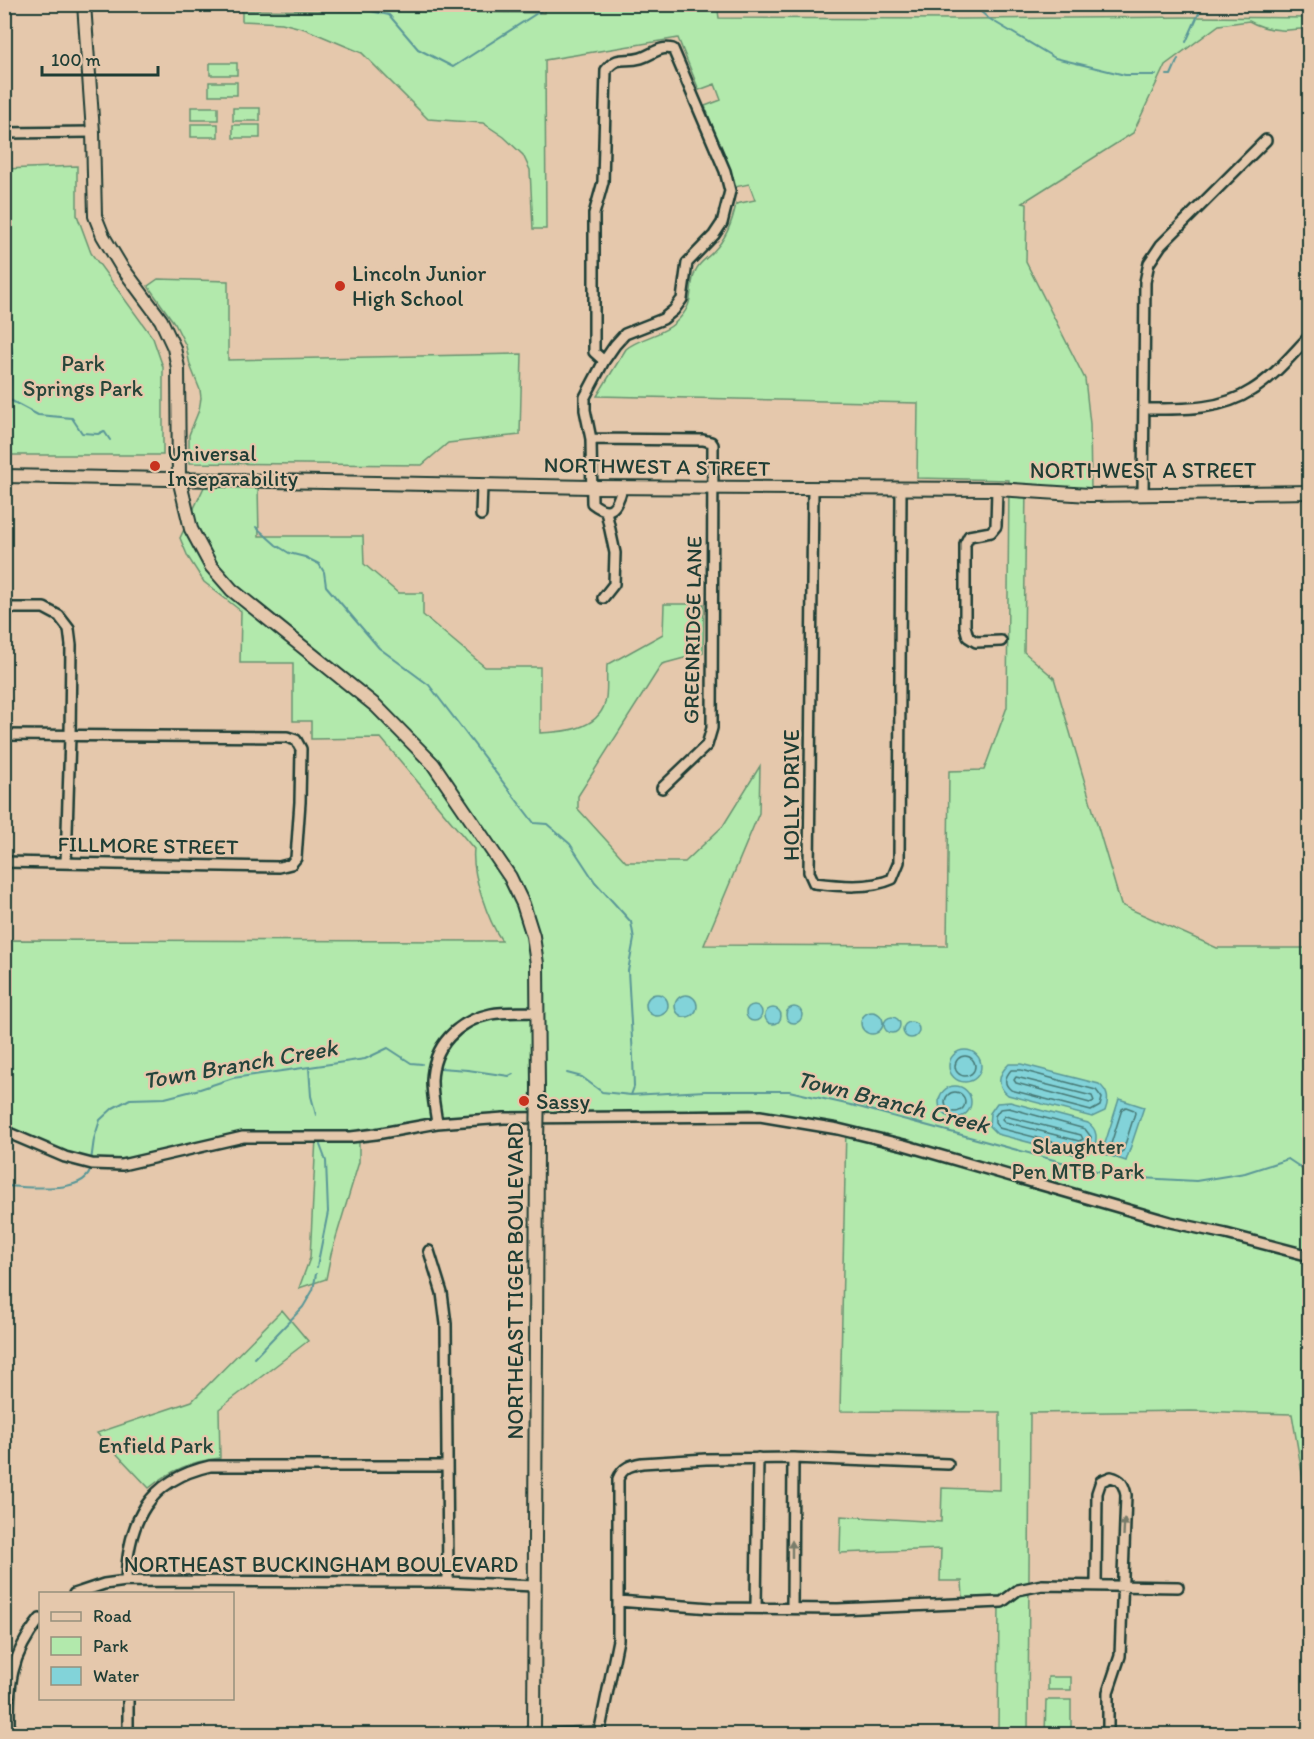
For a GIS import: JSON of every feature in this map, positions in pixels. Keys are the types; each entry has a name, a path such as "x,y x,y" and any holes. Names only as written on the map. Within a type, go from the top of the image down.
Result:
{"street":[{"name":"NORTHEAST TIGER BOULEVARD","path":"84,4 93,132 95,216 103,236 121,266 161,320 174,348 178,368 179,479 191,529 211,566 232,590 385,714 433,764 510,877 523,904 533,936 537,964 538,1012 534,1734"},
{"path":"603,361 594,352 594,214 603,182 606,70 621,58 640,58 661,48 673,49 725,171 730,191 722,223 714,235 687,263 682,299 663,319 626,334 615,345 603,361 585,398 591,439 592,503 606,511 615,507 622,488"},
{"path":"4,133 93,132"},
{"path":"1143,494 1145,282 1149,263 1161,245 1266,140"},
{"path":"1144,409 1202,408 1226,402 1252,390 1310,336"},
{"name":"GREENRIDGE LANE","path":"591,439 707,441 713,445 711,488 714,500 712,728 707,745 662,788"},
{"name":"NORTHWEST A STREET","path":"4,476 622,488 997,489 1089,495 1310,492"},
{"path":"481,516 482,485"},
{"name":"HOLLY DRIVE","path":"813,489 809,872 814,883 879,885 892,879 899,862 901,489"},
{"path":"997,489 996,526 991,532 969,536 965,544 965,626 968,637 976,642 1001,641"},
{"path":"603,598 614,584 615,554 606,511"},
{"path":"4,608 44,608 59,616 69,628 71,645 70,736 66,863"},
{"path":"4,735 70,736"},
{"name":"FILLMORE STREET","path":"4,862 279,867 291,864 296,858 301,749 296,740 287,737 70,736"},
{"path":"437,1123 432,1078 436,1058 451,1033 461,1025 494,1013 538,1012"},
{"path":"4,1131 82,1162 122,1165 243,1137 351,1137 437,1123 504,1118 760,1116 838,1129 904,1145 1170,1222 1310,1256"},
{"path":"429,1251 442,1293 446,1324 448,1582"},
{"path":"756,1608 758,1458"},
{"path":"543,1734 599,1733 616,1654 618,1479 624,1469 632,1464 642,1463 758,1458 948,1464"},
{"path":"792,1608 793,1458"},
{"path":"126,1581 130,1538 138,1516 153,1496 172,1480 191,1471 210,1466 446,1466"},
{"path":"1096,1586 1097,1493 1101,1481 1111,1477 1120,1480 1125,1487 1126,1494 1120,1656 1108,1692 1108,1734"},
{"name":"NORTHEAST BUCKINGHAM BOULEVARD","path":"77,1592 104,1584 126,1581 448,1582 534,1586"},
{"path":"618,1601 711,1608 838,1609 1002,1602 1025,1587 1042,1585 1178,1587"},
{"path":"9,1734 10,1682 15,1660 24,1640 39,1620"},
{"path":"128,1700 128,1734"}],"green space":[{"name":"Slaughter Pen MTB Park","path":"717,4 719,18 1309,18 1309,30 1272,29 1249,21 1219,25 1165,65 1133,133 1022,203 1027,204 1026,262 1085,379 1090,424 1091,489 1026,485 1024,652 1054,678 1121,905 1217,948 1309,948 1309,1514 1292,1414 1191,1411 1030,1413 1028,1734 998,1734 999,1599 963,1598 962,1581 940,1581 941,1549 840,1553 841,1516 941,1522 942,1488 1000,1490 1000,1412 840,1411 846,1126 750,1109 562,1115 416,1131 415,1122 410,1127 359,1134 359,1162 331,1254 326,1279 299,1288 310,1258 316,1137 244,1138 112,1165 73,1158 5,1133 5,940 502,941 491,922 482,897 475,871 474,849 381,738 311,739 311,721 293,721 293,663 240,663 241,611 204,582 188,557 180,538 205,485 258,486 259,536 363,536 364,564 398,593 423,593 423,615 485,667 540,667 540,733 578,728 595,719 605,703 607,665 663,634 664,604 704,604 703,653 662,664 578,796 578,809 626,862 685,862 723,826 760,766 759,813 704,945 947,946 949,771 984,770 1007,707 1009,480 917,478 918,403 597,396 626,349 669,327 682,316 689,303 696,270 725,236 736,204 755,200 749,184 735,187 705,106 721,100 715,84 699,90 678,38 545,60 546,229 533,229 530,170 523,155 504,137 483,123 428,119 362,53 305,29 282,23 242,21 242,10 544,13 545,5"},
{"path":"210,63 237,63 237,75 210,75"},
{"path":"209,82 237,82 237,95 209,95"},
{"path":"191,107 218,107 218,120 191,120"},
{"path":"233,108 260,108 260,121 233,121"},
{"path":"191,124 218,124 218,137 191,137"},
{"path":"233,125 260,125 260,138 233,138"},
{"name":"Park Springs Park","path":"77,166 77,215 91,253 153,338 163,367 163,455 5,455 5,169"},
{"path":"158,279 228,281 228,360 522,354 520,435 448,443 422,465 189,463 189,435 199,410 200,390 190,365 186,346 175,324 148,286"},
{"name":"Enfield Park","path":"282,1310 308,1341 219,1409 220,1458 182,1467 149,1488 97,1433 192,1401"},
{"path":"1048,1677 1071,1677 1071,1690 1048,1690"},
{"path":"1046,1700 1071,1700 1071,1734 1045,1734"}],"water":[{"path":"657,994 665,997 668,1005 665,1013 657,1016 649,1013 646,1005 649,997"},
{"path":"686,995 694,998 697,1006 694,1014 686,1017 678,1014 675,1006 678,998"},
{"path":"754,1005 760,1007 762,1013 760,1019 754,1021 748,1019 746,1013 748,1007"},
{"path":"794,1007 800,1009 802,1015 800,1021 794,1023 788,1021 786,1015 788,1009"},
{"path":"773,1008 779,1010 781,1016 779,1022 773,1024 767,1022 765,1016 767,1010"},
{"path":"872,1012 880,1015 883,1023 880,1031 872,1034 864,1031 861,1023 864,1015"},
{"path":"892,1017 898,1019 900,1025 898,1031 892,1033 886,1031 884,1025 886,1019"},
{"path":"911,1022 917,1024 919,1030 917,1036 911,1038 905,1036 903,1030 905,1024"},
{"path":"965,1050 977,1054 981,1066 977,1078 965,1082 953,1078 949,1066 953,1054"},
{"path":"1009,1064 1021,1064 1099,1084 1107,1096 1105,1111 1092,1117 1008,1095 1002,1088 1000,1080"},
{"path":"955,1086 967,1090 971,1102 967,1114 955,1118 943,1114 939,1102 943,1090"},
{"path":"1119,1099 1144,1107 1126,1161 1102,1153"},
{"path":"1010,1102 1088,1123 1094,1128 1096,1134 1094,1149 1081,1156 997,1134 989,1126 990,1113 997,1103"}],"waterway":[{"path":"352,7 389,15 418,49 453,67 545,8 547,4"},
{"path":"972,4 988,18 1055,58 1125,75 1156,75"},
{"path":"1186,42 1203,4"},
{"path":"1167,75 1171,75 1178,59"},
{"path":"4,307 12,352 10,400 38,415 72,418 82,433 98,434 104,431 110,440"},
{"path":"256,527 289,553 319,564 324,572 326,586 379,648 429,685 534,823 547,824 570,844 595,882 631,922 634,939 628,971 634,1087 631,1095"},
{"name":"Town Branch Creek","path":"91,1161 100,1120 113,1108 130,1099 165,1098 233,1078 365,1059 388,1048 411,1063 422,1064"},
{"path":"309,1068 311,1096 316,1115"},
{"name":"Town Branch Creek","path":"440,1068 509,1076 513,1074"},
{"name":"Town Branch Creek","path":"567,1073 582,1077 602,1092 631,1095 705,1091 789,1091 855,1106 1091,1170 1141,1178 1196,1181 1245,1173 1288,1159 1310,1178"},
{"path":"317,1267 328,1212 326,1161 320,1145"},
{"name":"Town Branch Creek","path":"4,1186 40,1188 67,1186 87,1176 91,1167"},
{"path":"254,1358 303,1307 313,1290 316,1274"}],"place":[{"name":"Lincoln Junior High School","path":"340,286"},
{"name":"Universal Inseparability","path":"155,466"},
{"name":"Sassy","path":"524,1101"}]}
